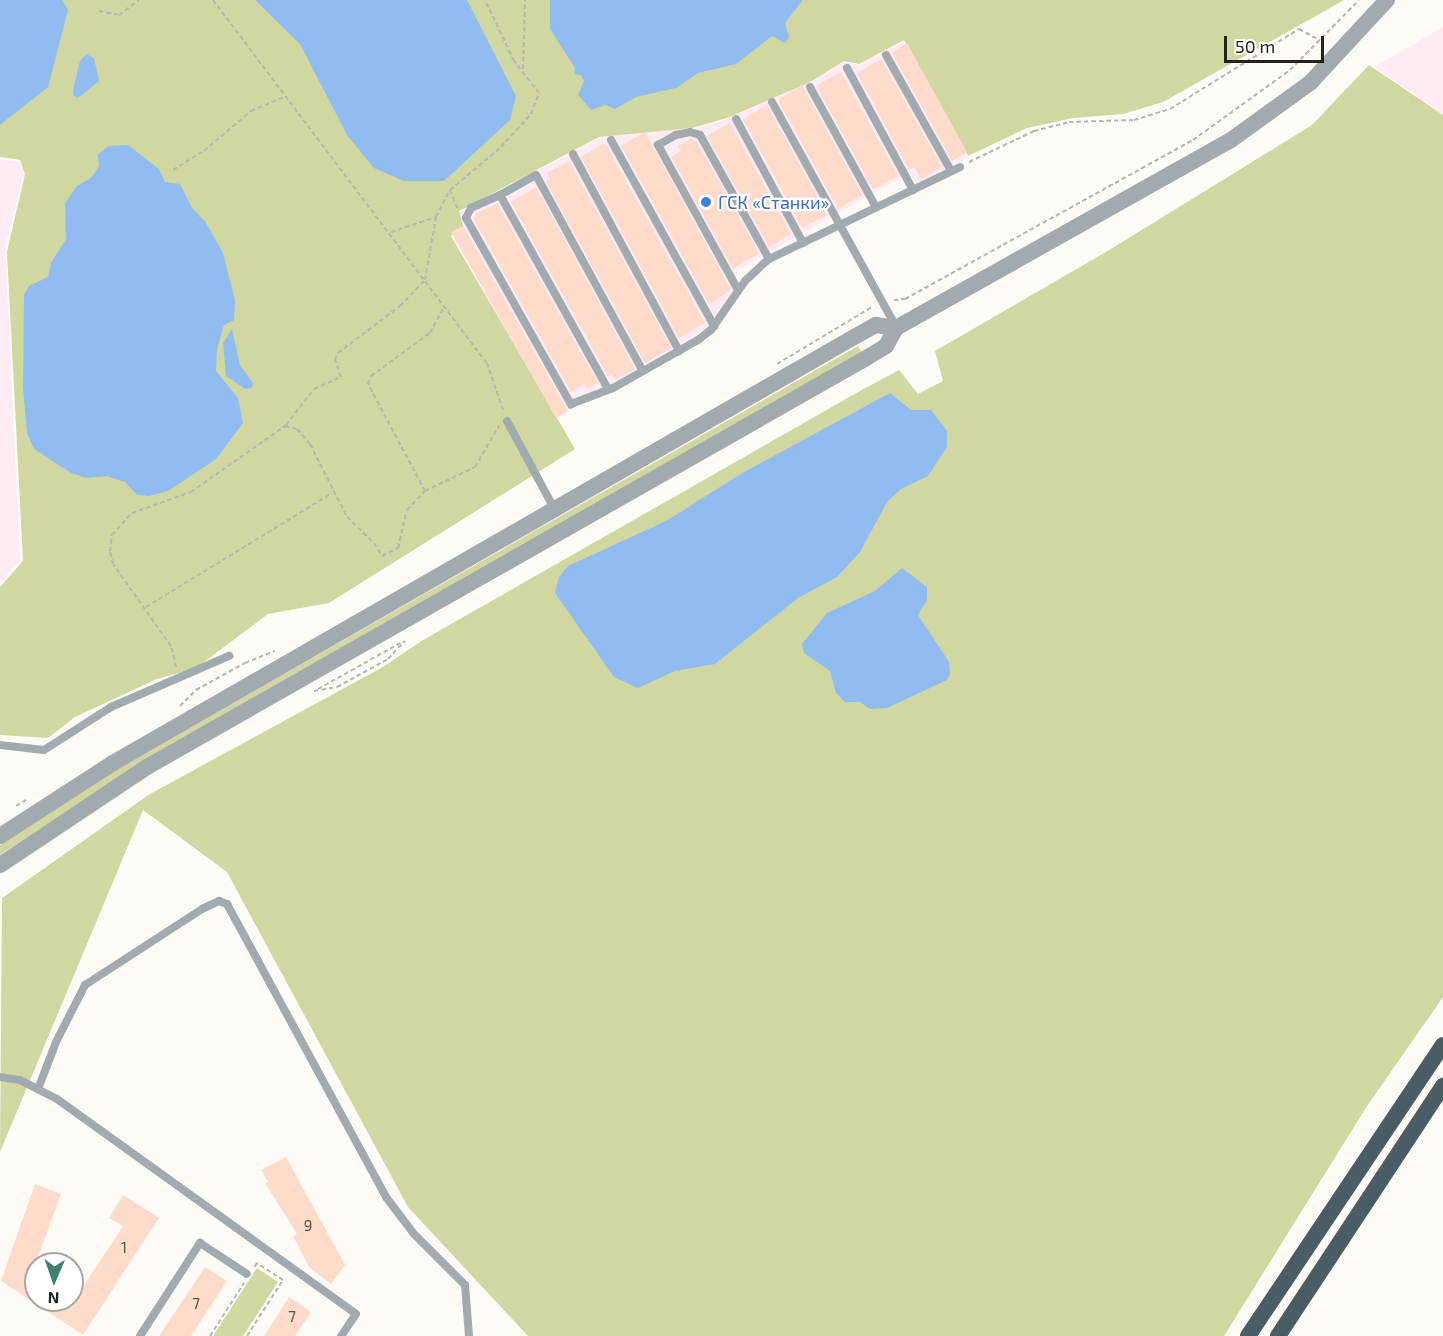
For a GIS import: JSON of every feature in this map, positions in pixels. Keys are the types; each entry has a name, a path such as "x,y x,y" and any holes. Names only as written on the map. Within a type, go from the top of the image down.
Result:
{"highway":[{"path":"1248,1336 1443,1045"},
{"path":"1278,1336 1443,1086"}],"street":[{"path":"0,865 147,767 878,352 886,346 896,328 1231,140 1273,111 1336,57 1387,0"},
{"path":"0,836 112,763 876,325 896,328"}],"lane":[{"path":"886,55 951,171"},
{"path":"847,68 913,190"},
{"path":"810,87 876,207"},
{"path":"772,102 896,328"},
{"path":"736,119 803,243"},
{"path":"738,290 658,145 676,135 690,132 700,135 769,259"},
{"path":"611,140 714,326"},
{"path":"573,154 680,351"},
{"path":"643,371 536,175 471,208 466,218 571,404 608,389 643,371 680,351 714,326 738,290 769,259 960,167"},
{"path":"500,195 608,389"},
{"path":"507,421 555,511"},
{"path":"0,745 44,750 111,707 229,656"},
{"path":"38,1089 56,1042 85,985 202,909 219,901 227,904 386,1197 414,1234 465,1285 469,1336"},
{"path":"0,1077 20,1080 38,1089 356,1314 341,1336"},
{"path":"140,1336 200,1243 247,1274"}],"path":[{"path":"99,11 119,15 139,0"},
{"path":"213,0 487,363 507,421 494,433 475,467 425,491 407,510 398,548 382,556 374,543 347,517 332,493 323,465 310,444 297,429 285,426"},
{"path":"177,679 171,646 146,607 113,564 110,551 112,535 132,513 191,492 285,426 315,390 342,377 335,360 338,353 400,306 425,280 436,217 450,190 501,147 531,114 539,93 523,70 514,62 484,0"},
{"path":"523,70 525,0"},
{"path":"960,167 1034,131 1069,122 1134,120 1170,109 1299,29 1313,33 1336,57"},
{"path":"173,170 204,151 251,111 284,97"},
{"path":"450,190 456,208 466,218"},
{"path":"390,232 436,217"},
{"path":"425,491 368,384 371,376 430,333 444,307"},
{"path":"146,607 332,493"},
{"path":"405,640 388,659 337,687 314,691 405,640"},
{"path":"210,1336 257,1263 283,1280 247,1336"}],"shaded area":[{"path":"1443,27 1443,114 1374,67"},
{"name":"ГСК «Станки»","path":"904,41 968,158 916,184 909,173 738,270 731,296 707,328 556,417 452,235 465,228 460,212 599,138 641,126 692,129 728,119 844,62 859,65"},
{"path":"0,159 20,162 24,174 5,246 20,560 0,583"}],"green space":[{"path":"0,0 1344,0 1163,102 1123,114 1073,118 1027,128 968,156 904,40 859,64 844,61 810,82 727,118 692,128 599,137 459,211 464,228 451,236 575,449 329,603 268,614 196,668 157,679 75,717 48,738 0,735 0,587 23,561 7,252 25,174 20,160 0,157"},
{"path":"1369,65 1443,115 1443,997 1367,1106 1224,1336 528,1336 408,1207 227,872 143,810 0,1152 2,898 150,794 383,667 423,640 860,391 899,370 918,394 943,381 935,351 1106,252 1312,125"},
{"path":"858,346 862,353 161,750 0,855 0,845 69,797"},
{"path":"257,1268 278,1282 243,1336 213,1336"}],"water":[{"path":"0,0 62,0 68,10 48,87 0,125"},
{"path":"255,0 467,0 516,96 510,120 444,181 404,181 374,168 347,135 300,44"},
{"path":"550,0 803,0 785,23 789,37 785,43 772,36 736,64 698,73 676,88 636,97 615,109 605,105 591,110 578,95 584,81 581,75 574,74 575,68 550,29"},
{"path":"86,54 94,58 99,81 78,98 73,95 74,86 80,61"},
{"path":"128,145 159,169 165,182 180,184 192,208 205,221 223,253 235,300 234,320 224,325 217,349 216,371 238,398 243,423 216,459 168,491 149,496 137,495 125,482 107,476 86,478 71,473 34,449 27,433 23,387 24,295 29,286 48,277 51,263 66,239 65,203 77,186 92,177 99,166 98,154 109,146"},
{"path":"232,329 240,365 253,383 252,388 245,389 226,376 223,343"},
{"path":"890,393 911,410 931,410 947,431 947,447 928,476 901,489 887,502 860,552 837,577 798,598 715,664 675,671 638,688 614,677 555,593 559,577 568,566 666,521 744,472"},
{"path":"902,568 927,587 927,600 918,615 949,662 950,674 947,680 887,708 870,709 860,702 845,702 836,693 830,671 804,653 802,644 827,613 875,591"}],"building":[{"path":"907,43 967,152 952,161 892,53"},
{"path":"881,59 942,167 921,179 914,167 909,170 857,73"},
{"path":"841,72 898,176 873,189 816,86"},
{"path":"802,85 862,195 838,209 778,100"},
{"path":"767,105 827,215 802,228 743,119"},
{"path":"730,123 791,234 769,247 707,136"},
{"path":"645,132 731,290 709,304 621,146"},
{"path":"691,139 697,142 759,253 733,269 671,157 681,151 678,146"},
{"path":"605,143 705,323 679,338 581,157"},
{"path":"569,161 671,348 645,363 546,182 550,179 547,173"},
{"path":"536,187 635,369 615,380 612,374 608,376 511,202"},
{"path":"497,203 598,383 587,389 584,384 571,392 474,220 475,214"},
{"path":"463,226 568,411 556,418 451,232"},
{"path":"286,1157 345,1265 331,1284 309,1267 293,1236 297,1234 265,1183 268,1182 261,1170"},
{"path":"35,1184 61,1194 40,1252 24,1252 24,1296 1,1281"},
{"path":"123,1195 159,1218 83,1335 48,1312 84,1312 84,1285 123,1226 109,1218"},
{"path":"205,1267 227,1281 191,1336 159,1336"},
{"path":"289,1297 311,1312 295,1336 264,1336"}],"place":[{"name":"ГСК «Станки»","path":"706,202"}]}
